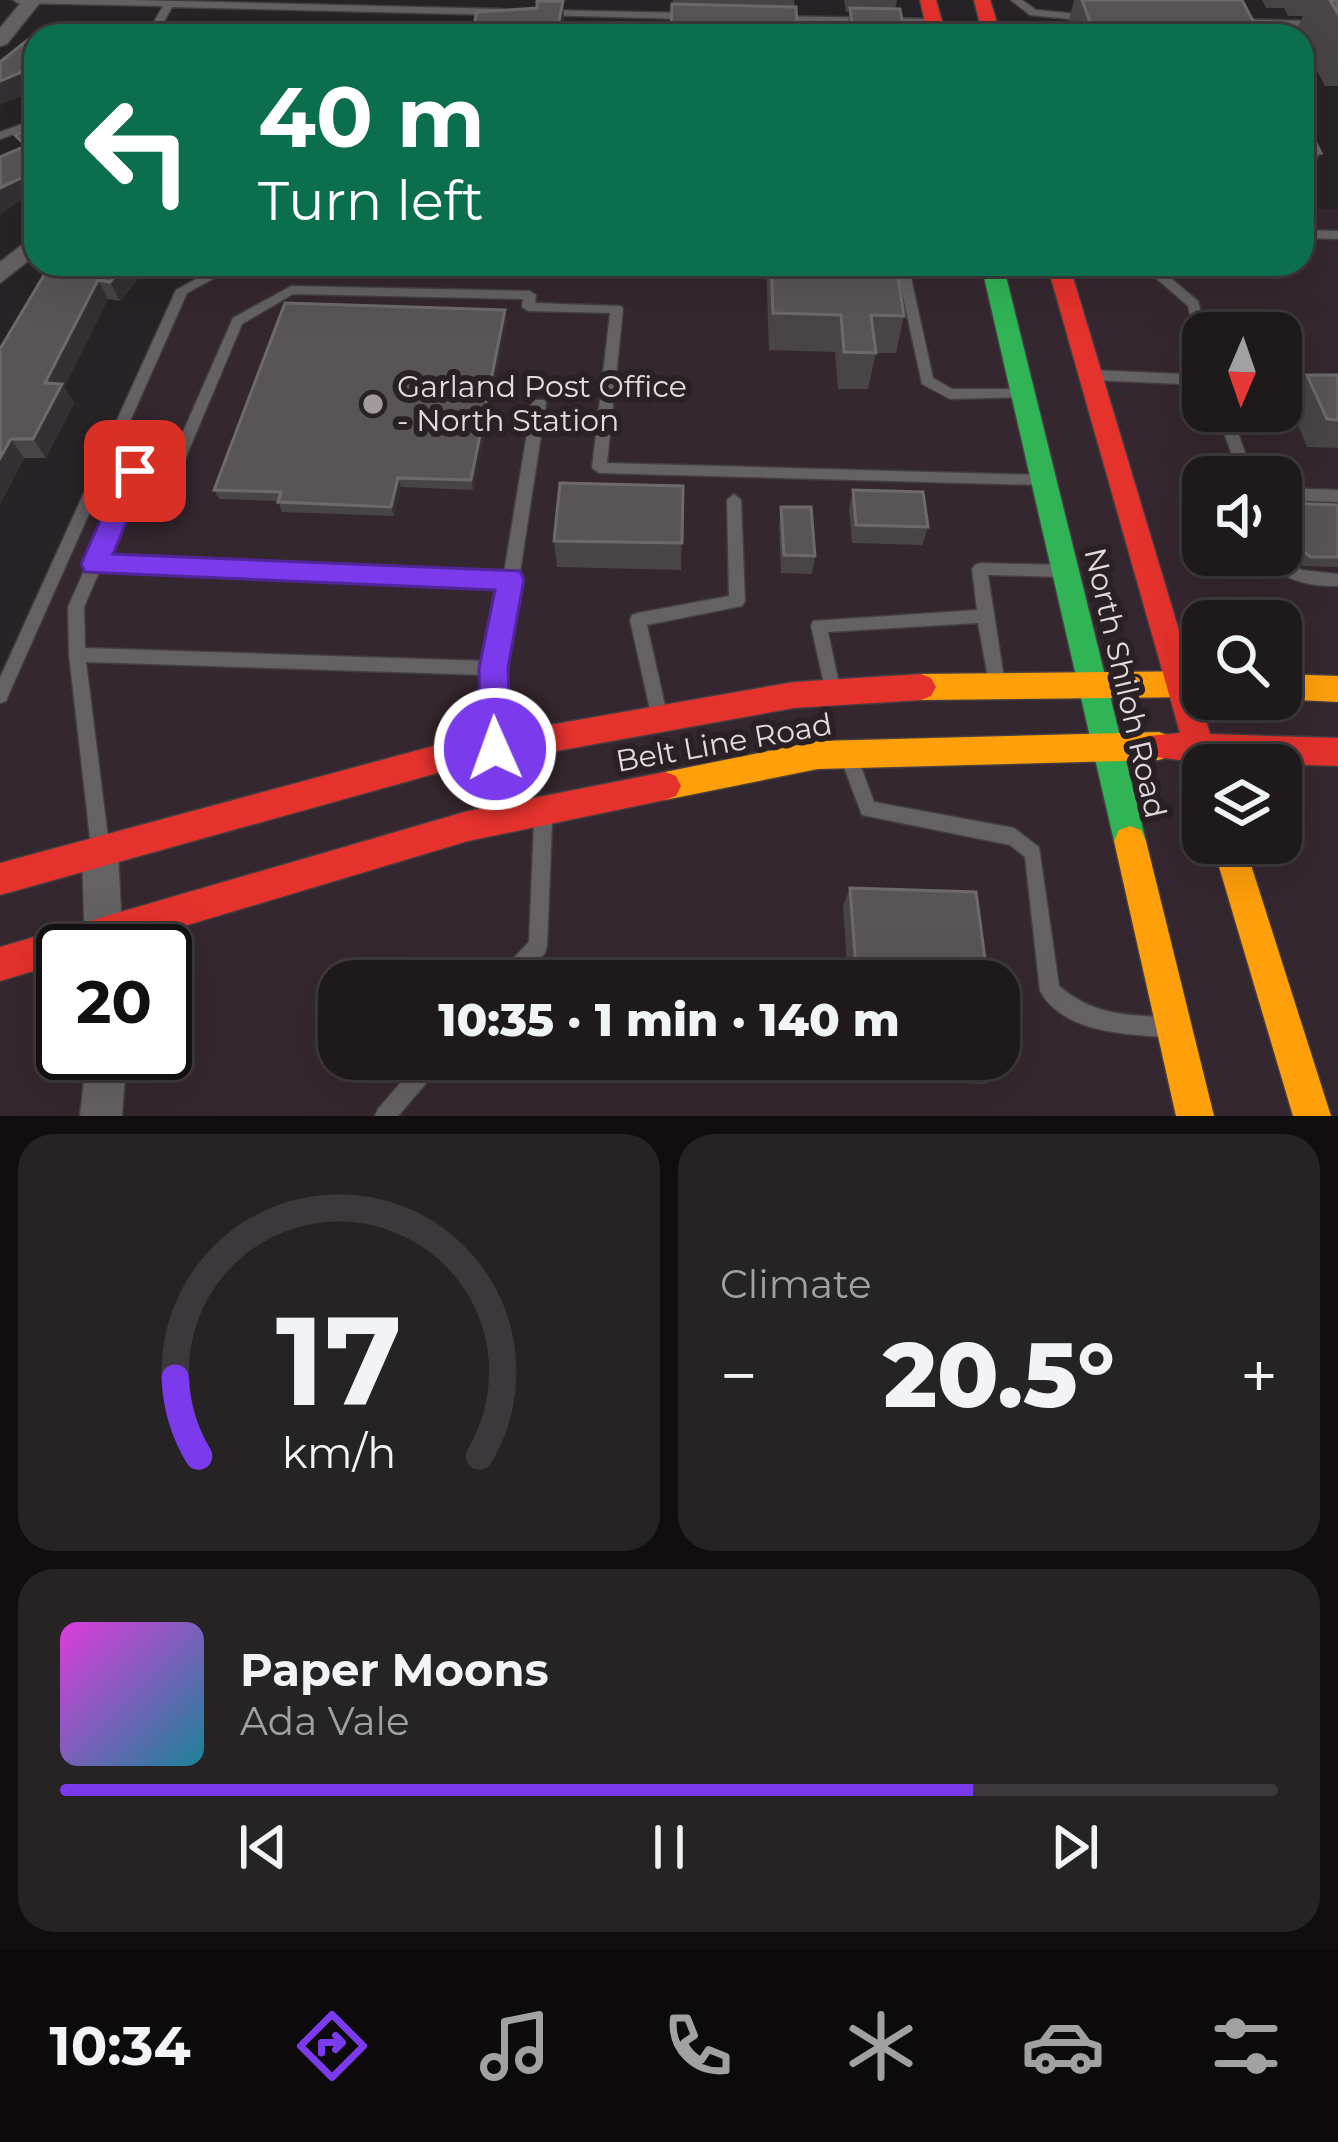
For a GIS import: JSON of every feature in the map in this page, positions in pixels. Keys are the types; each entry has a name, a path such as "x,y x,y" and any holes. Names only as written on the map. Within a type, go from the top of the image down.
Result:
{"main road":[{"name":"North Shiloh Road","path":"995,276 1196,1116"},
{"name":"North Shiloh Road","path":"1061,276 1182,656"},
{"name":"Belt Line Road","path":"0,879 441,758 794,695 997,683 1182,683"},
{"path":"1302,688 1338,689"},
{"name":"Belt Line Road","path":"165,924 468,826 818,755 1105,744 1182,753"},
{"name":"Belt Line Road","path":"1302,753 1338,752"},
{"path":"1234,864 1312,1116"},
{"name":"Belt Line Road","path":"0,964 36,957"}],"street":[{"path":"0,40 33,0"},
{"path":"0,275 24,253"},
{"path":"100,852 102,924"},
{"path":"101,1116 104,1080"}],"lane":[{"path":"18,0 504,12"},
{"path":"1016,0 1046,16 1114,19"},
{"path":"158,24 170,4"},
{"path":"528,13 695,16"},
{"path":"767,18 933,20"},
{"path":"1228,22 1301,24"},
{"path":"0,696 182,290 210,276"},
{"path":"905,276 927,381 950,394 1023,394"},
{"path":"1160,276 1194,304 1196,312"},
{"path":"100,852 77,655 76,607 135,471 173,472 237,321 291,290 530,296 528,307 617,309 599,468 1044,480"},
{"path":"1090,375 1182,379"},
{"path":"1302,382 1338,383"},
{"path":"495,749 493,668 539,403"},
{"path":"1302,495 1338,496"},
{"path":"659,719 638,620 736,601 734,500"},
{"path":"95,564 511,579"},
{"path":"997,683 980,568 1066,572"},
{"path":"1297,576 1338,580"},
{"path":"832,692 819,626 986,616"},
{"path":"77,655 493,668"},
{"path":"849,753 868,809 1014,837 1033,854 1050,991 1074,1014 1116,1024 1173,1027"},
{"path":"525,960 538,946 544,810"},
{"path":"385,1116 416,1080"}],"shaded area":[{"path":"1314,208 1338,209 1338,1116 0,1116 0,696 182,290 210,276 1314,276"}],"building":[{"path":"1082,0 1242,0 1255,24 1091,24"},
{"path":"537,1 563,1 558,24 474,24 477,12 537,8"},
{"path":"672,4 796,7 797,23 852,24 671,24"},
{"path":"850,8 900,9 903,24 852,24"},
{"path":"24,43 24,71 0,81 0,62"},
{"path":"24,147 24,177 0,188 0,157"},
{"path":"43,276 115,276 110,282 98,280 45,383 62,384 33,439 11,439 0,458 0,349"},
{"path":"771,276 898,276 904,316 871,315 876,353 844,352 841,315 773,313"},
{"name":"Garland Post Office - North Station","path":"285,303 505,310 471,480 398,478 391,507 278,502 281,492 214,490"},
{"path":"1307,375 1338,375 1338,420 1327,419"},
{"path":"560,483 683,486 682,543 554,541"},
{"path":"853,490 923,492 928,527 856,525"},
{"path":"1302,504 1338,505 1338,557 1311,557 1304,552"},
{"path":"781,507 811,507 815,556 784,555"},
{"path":"850,888 976,892 985,960 855,960"}],"traffic: fast":[{"path":"995,276 1130,841"}],"traffic: slow":[{"path":"921,687 1182,684"},
{"path":"1302,688 1338,689"},
{"path":"665,786 818,755 1159,746"},
{"path":"1130,841 1195,1116"},
{"path":"1234,864 1312,1116"}],"traffic: jam":[{"path":"928,0 934,24"},
{"path":"982,0 989,24"},
{"path":"1061,276 1198,744"},
{"path":"0,879 441,758 794,695 921,687"},
{"path":"1159,746 1338,752"},
{"path":"0,964 468,826 665,786"}],"place":[{"name":"Garland Post Office - North Station","path":"373,404"}],"route":[{"path":"135,471 95,564 511,579 493,668 495,749"}]}
